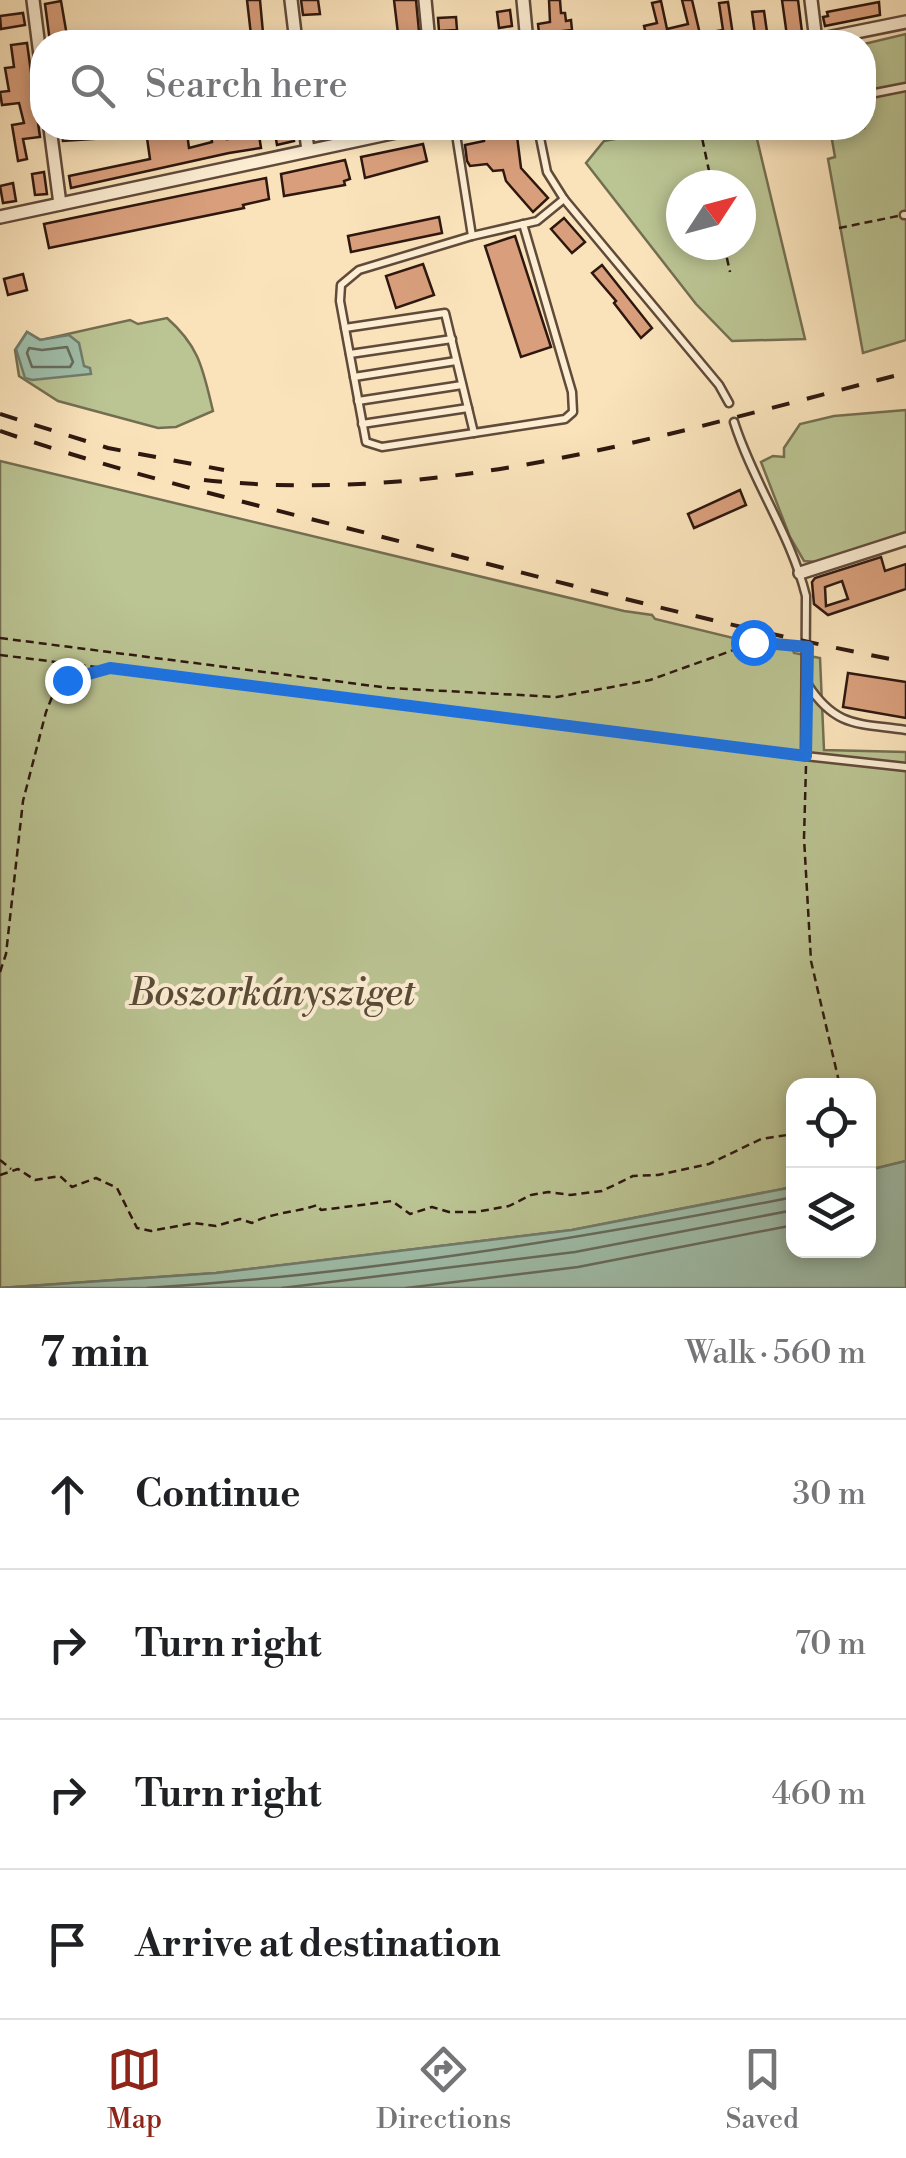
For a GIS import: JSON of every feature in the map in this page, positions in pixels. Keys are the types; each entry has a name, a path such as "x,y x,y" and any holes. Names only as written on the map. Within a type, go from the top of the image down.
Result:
{"street":[{"path":"33,0 37,30"},
{"path":"291,0 295,30"},
{"path":"425,0 428,30"},
{"path":"522,0 526,30"},
{"path":"811,0 811,30"},
{"path":"876,31 906,22"},
{"path":"52,140 60,204"},
{"path":"307,140 308,150"},
{"path":"0,217 357,140"},
{"path":"800,573 906,539"}],"lane":[{"path":"876,93 906,86"},
{"path":"458,140 472,236"},
{"path":"540,140 547,172 564,199 719,386 729,404"},
{"path":"523,224 572,392 573,412 565,419 382,447 366,442 340,302 341,286 349,276 472,236 523,224 538,221 564,199"},
{"path":"345,328 446,313 474,433"},
{"path":"350,354 452,339"},
{"path":"354,376 457,361"},
{"path":"358,401 462,385"},
{"path":"362,424 468,408"},
{"path":"734,422 746,461 800,573 806,596 806,756 906,766"},
{"path":"808,684 832,715 846,721 906,730"}],"path":[{"path":"703,140 709,170"},
{"path":"840,228 905,215"},
{"path":"727,260 730,272"},
{"path":"0,638 370,686 496,696 557,696 606,690 650,680 753,642 808,647"},
{"path":"0,655 806,756 806,892 812,961 838,1078"},
{"path":"0,972 6,954 23,802 54,692 67,680 110,668"},
{"path":"0,1175 18,1168 34,1180 60,1176 72,1187 96,1178 117,1188 137,1228 151,1231 193,1224 216,1226 240,1219 252,1223 269,1214 318,1205 322,1210 392,1202 410,1214 432,1207 449,1212 476,1212 510,1206 548,1192 602,1191 633,1176 658,1176 709,1164 761,1139 786,1135"},
{"path":"0,1160 12,1170"}],"green space":[{"path":"906,34 906,340 863,353 828,159 835,157 832,140 876,140 876,41"},
{"path":"757,140 805,339 732,341 696,304 586,163 604,141"},
{"path":"167,318 193,349 213,411 176,427 158,428 58,401 19,376 15,350 27,332 41,340 130,320 138,324"},
{"path":"906,410 906,532 817,562 804,561 790,537 761,462 773,456 784,457 784,448 800,424 834,416"},
{"name":"Boszorkánysziget","path":"0,461 652,615 655,619 770,647 792,648 794,653 820,658 824,750 906,752 906,1161 876,1168 876,1078 786,1078 786,1188 572,1230 216,1273 0,1288"}],"water":[{"path":"27,332 40,340 69,335 79,343 84,366 90,368 91,374 25,378 16,349"},
{"path":"906,1161 906,1288 0,1288 216,1273 572,1230 786,1188 786,1258 876,1258 876,1168"}],"building":[{"path":"247,0 260,0 263,30 250,30"},
{"path":"301,0 318,0 320,14 303,15"},
{"path":"394,0 416,0 419,30 398,30"},
{"path":"549,0 560,0 561,13 565,13 566,21 571,20 572,30 539,30 538,24 550,22"},
{"path":"682,0 692,0 699,30 645,30 644,26 657,23 652,3 661,1 667,29 688,24"},
{"path":"782,0 798,0 802,30 786,30"},
{"path":"61,1 66,30 48,30 45,4"},
{"path":"728,2 732,30 723,30 719,3"},
{"path":"879,2 880,15 825,26 823,17 828,16 827,12"},
{"path":"510,10 512,26 499,28 497,12"},
{"path":"764,11 767,30 754,30 752,12"},
{"path":"23,13 25,25 1,29 0,16"},
{"path":"456,17 457,30 439,30 438,18"},
{"path":"27,43 30,65 30,138 23,139 27,159 18,161 12,125 24,123 19,103 2,105 0,92 9,91 5,68 14,67 11,45"},
{"path":"147,140 188,140 189,148 212,140 260,140 261,148 71,188 69,176 150,159"},
{"path":"518,140 521,168 548,198 533,212 506,181 503,170 493,171 487,164 470,166 465,145"},
{"path":"423,144 427,161 365,178 361,157"},
{"path":"345,160 350,179 344,181 345,185 284,196 281,174"},
{"path":"44,172 47,194 35,195 32,174"},
{"path":"266,178 269,199 243,205 244,208 49,248 44,224"},
{"path":"13,183 16,201 3,203 0,186"},
{"path":"439,217 442,233 351,252 348,236"},
{"path":"564,218 585,242 572,253 551,229"},
{"path":"515,236 551,347 521,357 485,246"},
{"path":"423,264 434,295 396,308 386,276"},
{"path":"602,265 652,328 641,338 592,273"},
{"path":"23,274 27,290 8,295 4,279"},
{"path":"740,490 746,505 694,528 688,514"},
{"path":"881,557 885,571 906,564 906,589 828,615 814,604 815,578","holes":["842,581 848,599 826,606 825,587"]},
{"path":"848,673 906,682 906,718 843,707"}],"railway":[{"path":"204,480 295,485 384,483 472,473 646,440 906,373"},
{"path":"0,414 108,448 224,470"},
{"path":"0,431 255,505 657,607 906,662"}],"route":[{"path":"67,680 110,668 806,756 808,647 753,642"}]}
